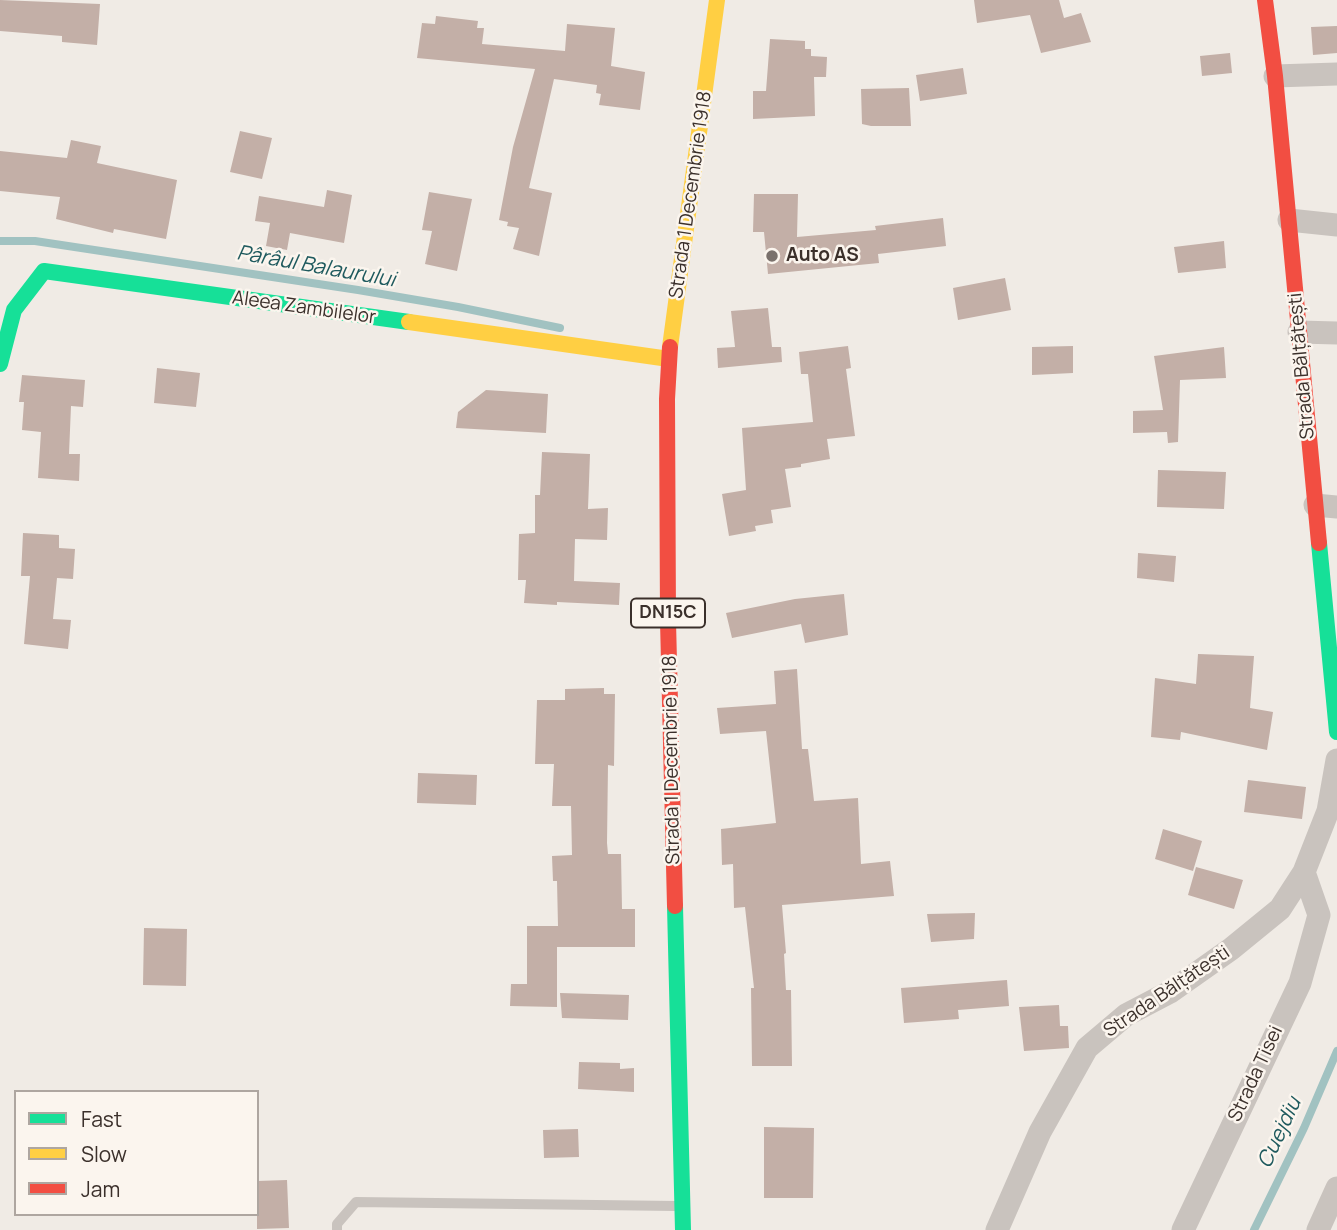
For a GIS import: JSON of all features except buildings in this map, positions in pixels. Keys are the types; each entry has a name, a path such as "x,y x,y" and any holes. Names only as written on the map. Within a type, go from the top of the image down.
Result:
{"street":[{"name":"Strada 1 Decembrie 1918","path":"683,1230 666,494 669,359 717,0"},
{"name":"Strada Bălțătești","path":"1265,0 1275,76 1299,332 1326,506 1337,732"},
{"path":"1275,76 1337,74"},
{"path":"1289,220 1337,225"},
{"name":"Aleea Zambilelor","path":"0,364 14,310 44,271 669,359"},
{"path":"1299,332 1337,333"},
{"name":"Strada Bălțătești","path":"997,1230 1040,1132 1087,1048 1126,1015 1170,992 1231,949 1280,909 1304,872 1328,811 1337,760"},
{"name":"Strada Tisei","path":"1183,1230 1300,983 1319,915 1304,872"},
{"path":"1318,1230 1337,1188"}],"lane":[{"path":"337,1230 337,1224 356,1202 683,1206"}],"waterway":[{"name":"Pârâul Balaurului","path":"0,241 35,241 358,290 560,328"},
{"name":"Cuejdiu","path":"1254,1230 1304,1128 1337,1051"}],"traffic: fast":[{"path":"0,364 14,310 44,271 409,322"},
{"path":"1319,543 1337,732"},
{"path":"675,906 683,1230"}],"traffic: slow":[{"path":"670,347 717,0"},
{"path":"409,322 669,359"}],"traffic: jam":[{"path":"1265,0 1275,76 1319,543"},
{"path":"670,347 667,399 668,621 675,906"}],"place":[{"name":"Auto AS","path":"772,256"}]}
